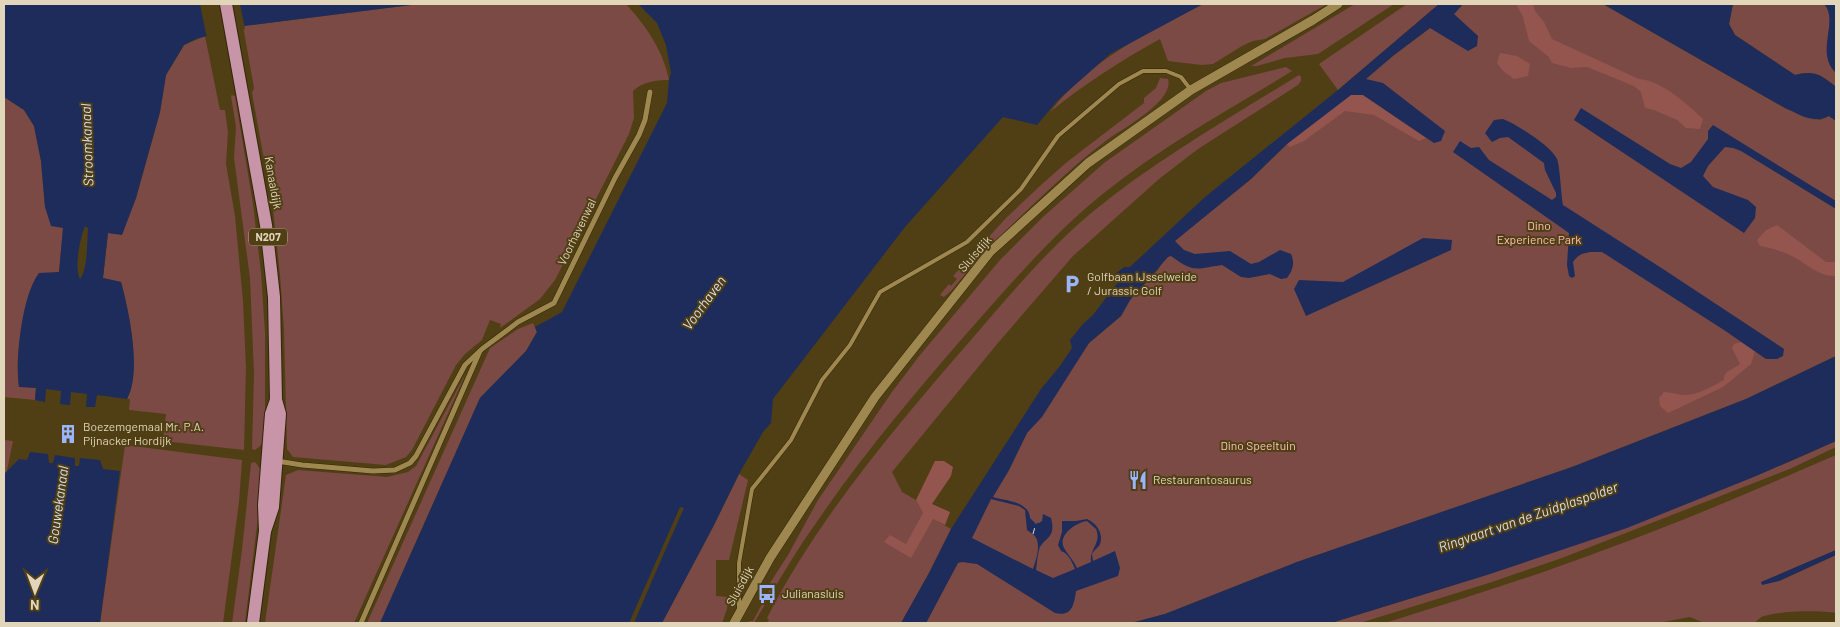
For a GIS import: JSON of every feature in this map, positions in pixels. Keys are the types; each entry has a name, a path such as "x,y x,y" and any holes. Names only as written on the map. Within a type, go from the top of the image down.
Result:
{"main road":[{"name":"Kanaaldijk","path":"226,4 266,225 276,336 276,400 280,414 273,507 265,531"},
{"name":"Kanaaldijk","path":"253,623 265,531 264,505 271,414 276,400"}],"street":[{"name":"Sluisdijk","path":"737,619 770,558 876,396 990,252 1088,163 1191,90 1338,4"},
{"name":"Voorhavenwal","path":"277,461 302,465 373,470 395,470 410,463 416,456 465,365 482,349 518,322 554,303 639,135 645,120 650,92"},
{"name":"Voorhavenwal","path":"361,623 482,349"}],"lane":[{"path":"737,619 739,563 752,489 791,440 822,380 850,345 880,292 967,242 1021,189 1058,136 1119,84 1144,71 1166,71 1181,77 1191,90"}],"green space":[{"path":"419,4 626,4 653,39 663,59 669,80 650,82 641,85 633,91 634,118 629,134 555,280 540,299 500,328 501,324 490,320 482,340 465,354 456,365 412,450 406,457 386,465 293,457 287,449 284,330 273,209 252,93 254,88 243,26"},
{"path":"1203,4 1327,4 1265,39 1253,41 1242,46 1213,64 1202,65 1168,61 1160,39 1104,73 1050,112 1082,78 1120,49"},
{"path":"1355,4 1394,4 1318,54 1285,58 1251,66"},
{"path":"1407,4 1439,4 1338,90 1319,64"},
{"name":"Dino Experience Park","path":"1463,4 1603,4 1785,108 1820,120 1829,116 1836,121 1836,356 1746,399 1572,467 1297,562 1165,614 1131,623 926,623 1027,433 1089,343 1121,316 1130,300 1158,270 1174,241 1251,179 1287,144 1394,55 1430,28 1454,14"},
{"path":"1733,4 1824,4 1830,19 1827,46 1830,65 1836,73 1836,101 1835,86 1825,79 1811,73 1795,75 1735,35 1729,24"},
{"path":"205,36 220,110 225,110 228,132 226,164 235,216 243,301 246,367 244,450 163,441 166,414 129,410 130,399 127,399 134,373 134,358 127,309 121,282 103,278 108,233 122,234 136,198 160,112 166,75 184,45"},
{"path":"1286,67 1292,71 1196,129 1126,176 1069,223 1037,256 954,348 871,448 806,538 754,623 748,623 753,621 770,589 768,586 788,555 818,500 892,392 920,355 1000,260 1044,216 1104,163 1206,91 1221,83"},
{"path":"1299,75 1301,81 1298,85 1198,149 1159,179 1073,256 998,343 892,472 902,492 916,500 923,513 951,529 901,623 767,623 769,620 767,618 787,581 834,509 860,474 887,439 1042,259 1090,214 1140,176 1192,141"},
{"path":"1160,78 1168,79 1168,87 1164,96 1156,105 1073,167 1001,236 951,291 944,297 940,295 949,284 951,286 957,279 953,276 1006,218 1067,162 1144,103 1144,98 1156,88"},
{"path":"232,95 235,96 253,204 261,273 265,333 265,438 255,450 252,449 254,374 250,278 234,158 236,127"},
{"path":"4,97 24,110 34,126 41,161 45,207 63,228 59,273 39,273 22,328 18,357 19,386 36,388 35,400 4,397"},
{"path":"533,323 537,332 526,351 480,398 380,623 367,623 490,348 518,329"},
{"path":"467,371 354,623 265,623 286,475 298,470 387,477 408,472 416,466"},
{"path":"4,440 13,441 4,485"},
{"path":"1836,441 1836,447 1792,468 1562,558 1360,623 1331,623 1523,562 1650,517 1775,468"},
{"path":"125,445 242,460 239,502 223,623 100,623"},
{"path":"1836,455 1836,550 1762,582 1779,581 1836,555 1836,613 1810,611 1771,614 1754,623 1704,623 1690,617 1658,623 1385,623 1521,580 1631,540"},
{"path":"255,462 261,470 259,509 245,623 232,623 251,463"},
{"path":"739,474 748,480 729,560 716,560 716,596 728,597 727,609 722,623 662,623 713,527"}],"shaded area":[{"path":"1516,4 1533,4 1535,11 1544,22 1552,39 1639,79 1647,80 1665,88 1703,119 1700,129 1686,128 1677,120 1645,108 1641,92 1634,86 1587,67 1571,68 1552,63 1549,57 1529,41 1523,17"},
{"path":"1500,53 1517,56 1530,64 1528,76 1514,79 1503,71 1497,63"},
{"path":"1351,95 1363,95 1426,138 1419,141 1374,115 1345,111 1304,141 1290,147 1287,144"},
{"path":"1777,225 1826,262 1836,262 1836,276 1819,273 1794,257 1778,250 1760,246 1757,240 1766,230"},
{"path":"1741,342 1755,351 1751,364 1723,387 1668,413 1660,406 1659,398 1664,392 1682,395 1695,394 1724,380 1727,372 1740,364 1732,348 1734,344"},
{"path":"935,461 944,461 953,467 951,476 932,504 950,512 945,525 933,519 911,558 884,542 890,535 906,544 923,513 916,500"}],"water":[{"name":"Stroomkanaal","path":"4,4 419,4 243,26 196,39 184,45 166,75 160,112 136,198 122,235 108,233 103,278 121,282 133,341 134,373 131,387 127,399 97,395 95,407 86,407 87,394 71,392 70,405 60,404 61,391 46,389 45,402 35,400 36,388 19,387 19,344 28,296 39,273 59,272 63,228 51,226 45,207 41,161 34,126 24,110 4,97","holes":["85,226 88,228 86,262 80,279 78,274 78,253"]},
{"name":"Voorhaven","path":"638,4 1203,4 1110,54 1058,100 1037,125 1003,117 905,227 773,399 771,423 763,432 739,474 662,623 380,623 480,398 526,351 537,332 535,327 562,312 667,103 671,73 666,45 657,23"},
{"path":"1439,4 1463,4 1454,14 1478,36 1477,46 1468,51 1430,28 1366,79 1383,83 1445,131 1441,141 1434,143 1363,95 1351,95 1287,144 1251,179 1175,241 1184,250 1195,254 1230,251 1251,264 1259,262 1280,250 1291,254 1293,260 1291,272 1287,278 1281,279 1270,274 1249,278 1241,277 1222,265 1195,268 1185,265 1171,256 1168,257 1130,300 1121,316 1089,343 1042,417 1027,433 993,497 1021,505 1029,512 1030,518 1035,523 1042,521 1043,514 1051,518 1051,535 1039,550 1036,570 1053,578 1075,569 1070,559 1061,551 1058,545 1062,532 1062,521 1087,519 1096,526 1101,536 1099,545 1092,554 1093,561 1115,551 1120,568 1118,576 1076,591 1071,609 1061,614 1055,613 977,564 962,562 958,563 926,623 901,623 951,529 1041,389 1072,348 1070,340 1093,315 1119,281 1115,274 1124,267 1130,267 1205,197 1338,90","holes":["991,499 1019,506 1025,510 1027,530 1034,535 1038,542 1038,552 1033,569 972,538","1087,521 1096,529 1097,542 1092,553 1091,562 1077,568 1064,548 1063,538 1073,527"]},
{"path":"1603,4 1733,4 1729,24 1735,35 1795,75 1816,74 1835,86 1836,121 1829,116 1817,119 1807,118 1785,108"},
{"path":"1824,4 1836,4 1836,73 1830,65 1827,56 1830,19"},
{"path":"1581,108 1670,164 1681,168 1691,162 1708,139 1708,131 1713,125 1836,201 1836,209 1741,151 1725,147 1708,166 1703,176 1713,187 1748,200 1756,207 1755,218 1744,233 1574,120"},
{"path":"1503,119 1533,136 1548,148 1557,159 1563,205 1784,349 1783,356 1777,359 1766,359 1602,252 1586,253 1576,258 1573,262 1575,276 1572,278 1569,276 1567,265 1569,233 1453,152 1460,141 1471,148 1479,147 1489,160 1552,200 1556,197 1556,193 1545,170 1544,163 1508,137 1492,142 1485,133 1494,120"},
{"path":"1423,238 1452,240 1451,250 1306,316 1294,289 1299,280 1343,282"},
{"name":"Ringvaart van de Zuidplaspolder","path":"1836,356 1836,441 1756,476 1627,528 1487,575 1331,623 1131,623 1165,614 1297,562 1572,467 1746,399"},
{"name":"Gouwekanaal","path":"30,452 48,454 49,463 53,463 55,455 75,458 75,466 79,466 80,458 100,460 103,469 120,471 100,623 4,623 5,473 19,459 27,460"},
{"path":"1836,550 1836,555 1779,581 1762,585 1761,582"}],"pier":[{"path":"200,4 240,4 245,29 207,39"},
{"path":"680,507 684,508 634,623 629,623"}],"ferry route":[{"path":"1033,534 1036,523"}],"place":[{"name":"Golfbaan IJsselweide / Jurassic Golf","path":"1072,284"},
{"name":"Boezemgemaal Mr. P.A. Pijnacker Hordijk","path":"68,434"},
{"name":"Restaurantosaurus","path":"1138,480"},
{"name":"Julianasluis","path":"767,594"}],"park label":[{"name":"Dino Speeltuin","path":"1258,446"}]}
